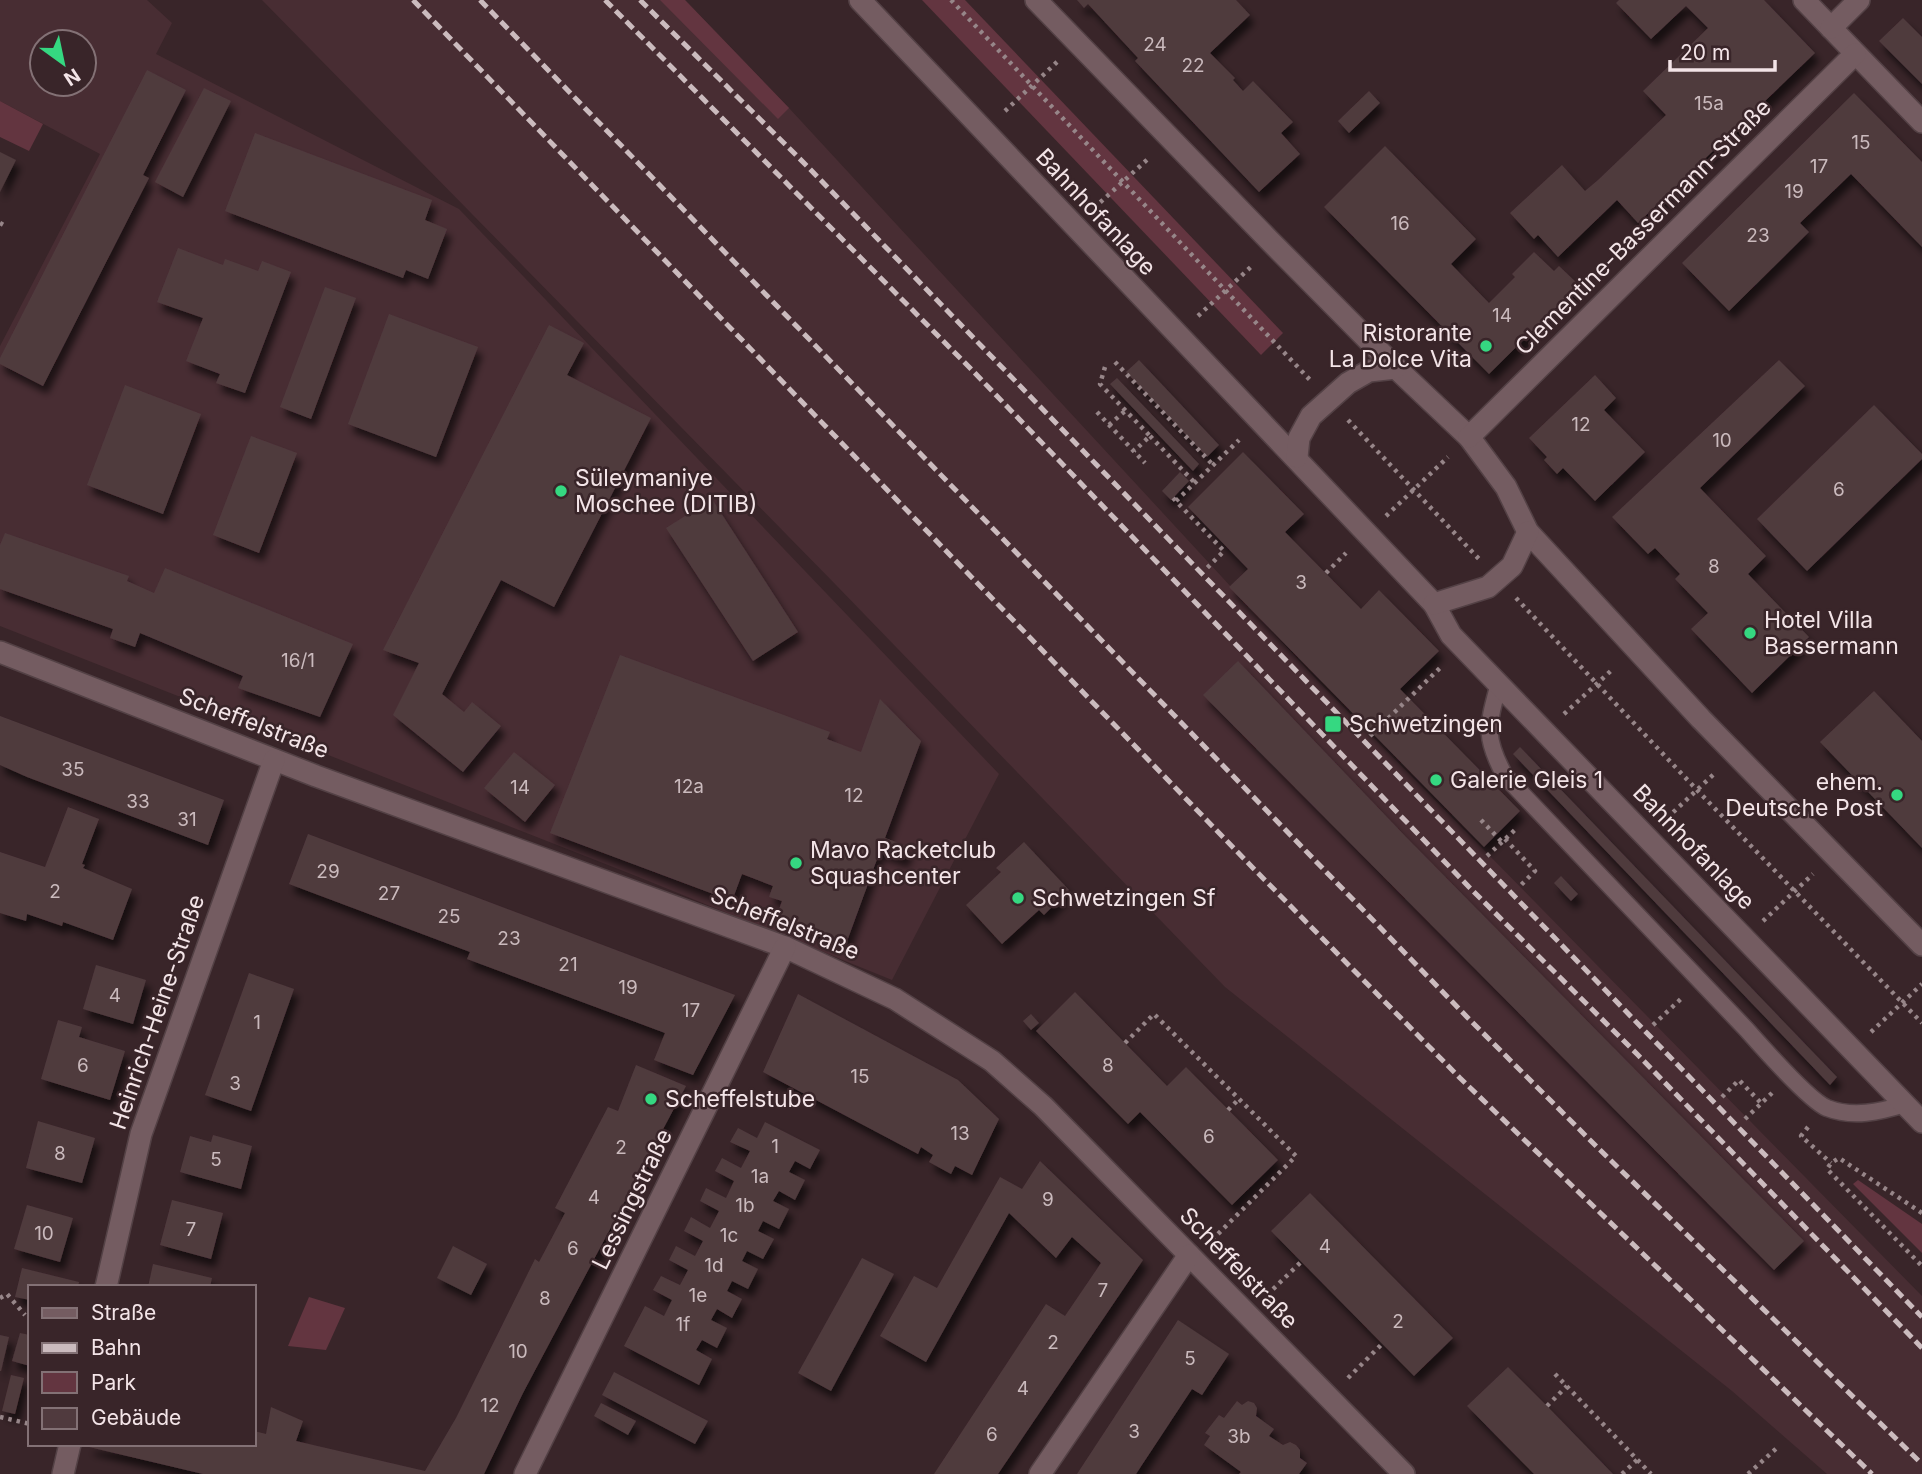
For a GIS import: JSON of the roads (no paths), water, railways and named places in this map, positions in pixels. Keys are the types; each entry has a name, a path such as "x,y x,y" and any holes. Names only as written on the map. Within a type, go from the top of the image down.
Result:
{"street":[{"name":"Bahnhofanlage","path":"860,0 1368,533 1434,604 1451,635 1922,1122"},
{"path":"1037,0 1396,368 1469,437 1506,487 1528,532 1735,754 1922,945"},
{"path":"1804,0 1922,122"},
{"path":"1830,28 1859,0"},
{"name":"Clementine-Bassermann-Straße","path":"1469,437 1855,54"},
{"path":"1297,457 1299,438 1311,416 1348,383 1369,371 1396,368"},
{"path":"1434,604 1488,587 1512,566 1528,532"},
{"name":"Scheffelstraße","path":"0,652 274,760 785,947 895,999 992,1061 1043,1106 1404,1474"},
{"name":"Heinrich-Heine-Straße","path":"106,1285 141,1134 274,760"},
{"name":"Lessingstraße","path":"525,1474 785,947"},
{"path":"1040,1474 1191,1257"},
{"path":"62,1474 69,1446"}],"lane":[{"path":"1499,683 1488,721 1492,753 1505,776 1759,1043 1806,1091 1826,1107 1860,1114 1905,1104"}],"railway":[{"path":"413,0 1253,868 1460,1078 1872,1474"},
{"path":"480,0 1467,1017 1922,1464"},
{"path":"605,0 971,369 1469,887 1638,1055 1922,1348"},
{"path":"640,0 808,167 1922,1317"}],"place":[{"name":"Ristorante La Dolce Vita","path":"1486,346"},
{"name":"Süleymaniye Moschee (DITIB)","path":"561,491"},
{"name":"Hotel Villa Bassermann","path":"1750,633"},
{"name":"Schwetzingen","path":"1333,724"},
{"name":"Galerie Gleis 1","path":"1436,780"},
{"name":"ehem. Deutsche Post","path":"1897,795"},
{"name":"Mavo Racketclub Squashcenter","path":"796,863"},
{"name":"Schwetzingen Sf","path":"1018,898"},
{"name":"Scheffelstube","path":"651,1099"}]}
